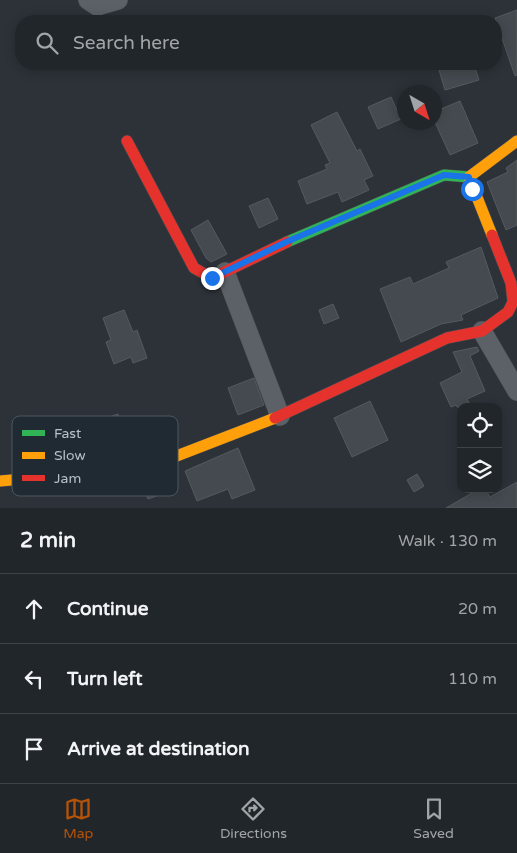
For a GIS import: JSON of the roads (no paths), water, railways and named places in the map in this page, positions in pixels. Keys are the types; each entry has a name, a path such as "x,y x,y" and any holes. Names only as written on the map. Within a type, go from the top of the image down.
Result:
{"street":[{"path":"88,0 97,6 118,0"},
{"path":"127,141 194,268 203,275 212,278 286,242 444,175 469,177 517,141"},
{"path":"178,456 280,416 447,338 482,332 508,312 513,293 511,283 469,177"},
{"path":"225,272 280,416"},
{"path":"482,332 517,391"}]}
